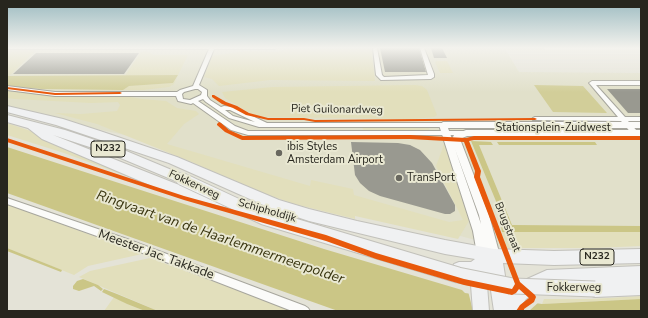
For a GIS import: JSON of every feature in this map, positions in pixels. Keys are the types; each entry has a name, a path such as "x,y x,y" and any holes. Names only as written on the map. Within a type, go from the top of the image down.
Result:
{"main road":[{"name":"Fokkerweg","path":"7,109 59,122 173,160 275,204 309,215 487,258"},
{"name":"Fokkerweg","path":"7,118 116,151 182,179 264,217 458,275 513,286 558,289 641,287"},
{"name":"N232","path":"32,125 46,136 175,190 264,212 460,269 472,276 479,288"},
{"name":"N232","path":"460,269 472,269 487,258 641,256"},
{"name":"Brugstraat","path":"481,311 479,288 487,258"},
{"name":"Brugstraat","path":"487,258 499,294 502,311"},
{"name":"N232","path":"512,304 533,284 547,278 641,273"}],"street":[{"path":"7,88 55,94 179,94 185,89 195,87 206,63"},
{"path":"377,63 379,75 383,79 431,78 432,75 427,63"},
{"name":"Stationsplein-Zuidwest","path":"638,133 629,125 592,83 641,83"},
{"name":"Piet Guilonardweg","path":"195,87 199,87 205,91 204,96 217,107 231,117 243,122 266,126 449,132"},
{"name":"Piet Guilonardweg","path":"179,94 179,97 184,101 194,101 233,128 243,132 449,132"},
{"path":"194,101 204,96"},
{"name":"Piet Guilonardweg","path":"217,107 231,108 266,126"},
{"name":"Piet Guilonardweg","path":"224,108 243,122"},
{"name":"Stationsplein-Zuidwest","path":"535,119 641,119"},
{"name":"Stationsplein-Zuidwest","path":"587,125 593,133"},
{"name":"Stationsplein-Zuidwest","path":"449,132 587,125 641,125"},
{"name":"Stationsplein-Zuidwest","path":"449,132 466,133 491,129 593,133 638,133"},
{"name":"Brugstraat","path":"449,132 487,258"},
{"name":"Meester Jac. Takkade","path":"7,201 124,242 305,311"}],"shaded area":[{"path":"7,63 514,63 519,72 641,73 641,244 501,247 339,203 139,138 7,110"},
{"path":"7,63 23,63 9,76 7,76"},
{"path":"134,63 184,63 178,75 125,76"},
{"path":"209,63 373,63 375,81 270,80 219,86 212,79 204,77"},
{"path":"435,63 448,63 453,73 440,73"},
{"path":"178,75 173,83 129,86 123,90 42,89 7,86 7,76"},
{"path":"177,78 174,84 169,87 143,90 123,90 129,86 173,83"},
{"path":"534,85 583,86 607,113 553,112"},
{"path":"422,86 427,90 437,115 434,117 413,119 257,116 225,98 222,92 272,87"},
{"path":"7,91 38,94 124,96 166,101 177,108 196,111 199,114 184,124 167,144 310,186 311,180 353,189 354,195 449,222 463,220 436,166 444,143 469,221 458,239 355,216 355,219 294,204 251,189 194,163 97,124 55,113 81,114 117,111 120,105 118,102 91,103 15,99 7,98"},
{"path":"7,123 31,131 67,149 148,184 64,153 7,135"},
{"path":"429,127 430,131 365,131 362,128"},
{"path":"501,127 577,127 580,130 495,130"},
{"path":"7,204 142,254 88,266 74,275 7,248"},
{"path":"502,232 641,232 641,246 595,248 507,248"},
{"path":"150,258 293,311 158,311 79,277 90,271"},
{"path":"641,296 641,299 542,304 544,299 591,299"},
{"path":"114,297 127,304 145,311 104,311"}],"water":[{"path":"471,141 491,142 493,145 479,145 512,225 641,226 641,232 502,232 498,206"},
{"path":"497,142 595,142 597,145 499,145"},
{"name":"Ringvaart van de Haarlemmermeerpolder","path":"7,147 324,249 462,290 465,293 542,304 641,299 641,311 338,311 7,193"},
{"path":"7,248 62,270 61,272 7,251"},
{"path":"83,279 98,285 103,289 101,291 94,286 79,291 73,289 73,286 77,281"},
{"path":"104,289 158,311 145,311 127,304 102,292"}],"pier":[{"path":"468,291 540,301 529,311 473,311"}],"building":[{"path":"25,63 132,63 124,74 13,74"},
{"path":"383,63 423,63 426,72 385,72"},
{"path":"607,89 641,89 641,113 628,113"},
{"name":"TransPort","path":"351,142 398,143 410,145 420,150 432,163 455,205 455,211 450,214 445,214 380,196 369,191 360,183 355,175"}],"cycle path":[{"path":"7,88 55,94 120,93"},
{"path":"213,96 248,114 268,119 304,119 315,121 535,119"},
{"path":"219,124 227,131 242,138 410,137 466,140 474,138 641,138"},
{"name":"Schipholdijk","path":"7,140 184,198 326,238 376,256 464,282 512,292 518,284"},
{"path":"466,140 478,171 477,177 518,284 533,297 532,300 522,307 520,311"}],"place":[{"name":"ibis Styles Amsterdam Airport","path":"279,153"},
{"name":"TransPort","path":"399,178"}]}
